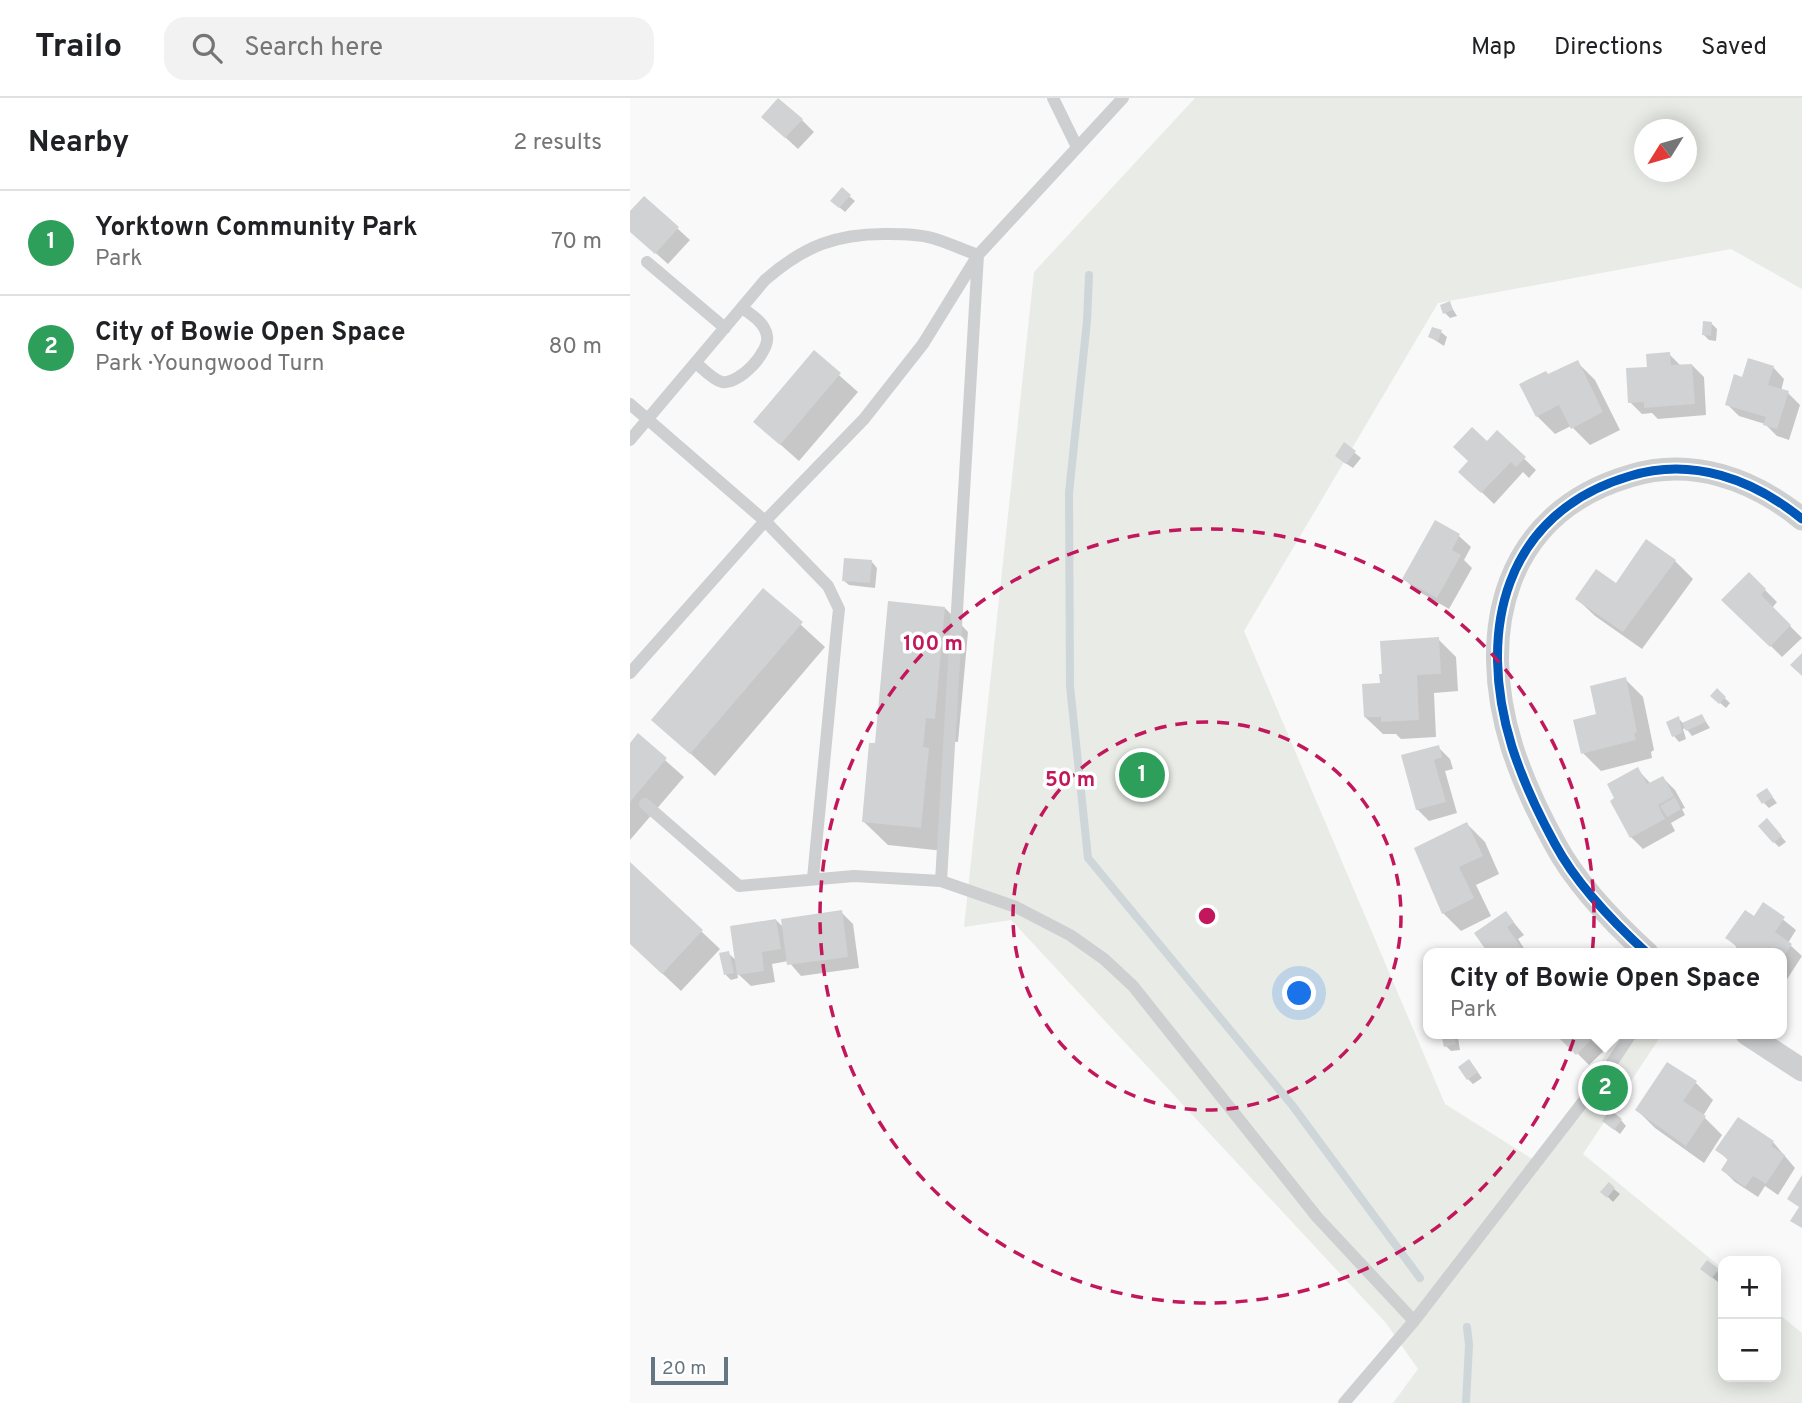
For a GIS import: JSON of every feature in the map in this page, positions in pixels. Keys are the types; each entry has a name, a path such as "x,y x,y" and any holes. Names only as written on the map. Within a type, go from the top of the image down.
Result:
{"street":[{"path":"1641,948 1626,934 1572,871 1555,845 1512,748 1498,676 1497,641 1503,603 1515,567 1531,540 1578,497 1604,483 1654,470 1694,469 1752,485 1802,519"},
{"path":"1755,1039 1802,1070"}],"lane":[{"path":"1053,98 1077,147"},
{"path":"630,673 765,521 864,419 923,344 978,255 1123,98"},
{"path":"630,440 765,281 785,262 809,248 862,234 902,234 932,238 978,255"},
{"path":"941,881 978,255"},
{"path":"647,262 725,328"},
{"path":"696,363 718,381 730,383 742,377 767,346 767,335 759,320 742,308"},
{"path":"630,404 765,521 828,586 839,609 813,878"},
{"path":"645,804 739,886 854,876 941,881 1016,907 1070,935 1104,959 1133,986 1317,1217 1414,1321"},
{"path":"1344,1403 1414,1321 1603,1076 1628,1039"}],"shaded area":[{"path":"1195,98 1802,98 1802,289 1731,249 1438,303 1244,631 1445,1104 1537,1162 1616,1039 1659,1039 1583,1154 1718,1265 1718,1382 1781,1382 1781,1316 1802,1333 1802,1403 1393,1403 1418,1369 1386,1323 1011,920 964,927 1034,272"}],"building":[{"path":"778,98 803,119 785,138 761,117"},
{"path":"842,187 851,195 839,208 830,201"},
{"path":"644,196 679,227 655,254 630,232 630,211"},
{"path":"1450,301 1453,310 1443,314 1440,305"},
{"path":"1703,321 1712,322 1711,336 1702,335"},
{"path":"1432,327 1442,330 1438,341 1428,337"},
{"path":"814,350 841,373 780,445 753,422"},
{"path":"1670,352 1671,365 1692,364 1695,404 1644,408 1644,402 1628,403 1626,368 1647,367 1646,354"},
{"path":"1748,358 1774,366 1768,385 1789,391 1777,429 1763,425 1766,417 1725,405 1734,374 1742,377"},
{"path":"1578,360 1603,412 1571,429 1559,405 1536,417 1519,384"},
{"path":"1472,427 1487,441 1497,430 1526,457 1516,467 1511,462 1481,493 1458,472 1468,461 1453,447"},
{"path":"1344,442 1356,451 1346,464 1335,456"},
{"path":"1435,520 1460,534 1452,550 1461,555 1437,598 1402,579"},
{"path":"1646,539 1676,560 1623,632 1575,599 1596,569 1616,583"},
{"path":"844,558 872,560 870,583 842,581"},
{"path":"1749,572 1766,589 1761,595 1791,625 1770,647 1721,600"},
{"path":"763,588 803,622 690,754 651,720"},
{"path":"888,601 945,607 935,719 926,718 923,747 929,748 921,828 862,822 869,743 875,743"},
{"path":"1439,637 1441,674 1417,675 1419,720 1381,722 1381,717 1364,717 1362,684 1380,683 1379,674 1382,674 1380,641"},
{"path":"1802,653 1802,676 1790,665"},
{"path":"1626,677 1637,732 1634,734 1636,740 1581,754 1573,720 1596,714 1590,686"},
{"path":"1717,688 1726,697 1719,704 1710,696"},
{"path":"1702,714 1706,722 1686,731 1682,723"},
{"path":"1679,716 1682,733 1672,737 1666,722"},
{"path":"638,733 667,758 630,802 630,743"},
{"path":"1439,745 1442,757 1434,760 1446,802 1416,810 1401,755"},
{"path":"1638,767 1647,784 1663,776 1674,796 1658,805 1665,819 1630,838 1610,801 1614,798 1607,784"},
{"path":"1767,788 1773,797 1762,804 1756,795"},
{"path":"1675,797 1681,809 1667,817 1660,806"},
{"path":"1767,818 1782,836 1773,843 1758,826"},
{"path":"1467,822 1483,856 1459,867 1474,898 1442,914 1414,848"},
{"path":"630,862 703,930 662,974 630,944"},
{"path":"1763,902 1785,917 1775,932 1792,944 1787,952 1787,948 1736,948 1737,946 1725,938 1745,910 1754,916"},
{"path":"842,910 848,957 787,965 781,919"},
{"path":"1506,911 1514,922 1507,927 1522,948 1484,948 1474,933"},
{"path":"776,919 781,949 762,952 764,971 737,975 730,926"},
{"path":"729,951 734,973 724,975 719,953"},
{"path":"1442,1039 1454,1039 1456,1044 1444,1047"},
{"path":"1560,1039 1592,1039 1576,1055"},
{"path":"1469,1059 1478,1072 1467,1080 1458,1067"},
{"path":"1667,1062 1697,1081 1683,1101 1706,1116 1686,1146 1635,1110"},
{"path":"1610,1110 1622,1119 1614,1130 1602,1121"},
{"path":"1738,1117 1774,1141 1771,1146 1785,1155 1766,1184 1753,1176 1745,1187 1721,1170 1728,1159 1715,1150"},
{"path":"1802,1175 1802,1228 1790,1221 1799,1207 1787,1199"},
{"path":"1609,1182 1615,1188 1607,1198 1600,1192"},
{"path":"1707,1260 1718,1270 1712,1278 1700,1269"}],"waterway":[{"path":"1089,275 1087,321 1069,493 1070,686 1088,858 1292,1105 1420,1278"},
{"path":"1466,1403 1469,1345 1467,1327"}],"cycle path":[{"path":"1642,948 1596,902 1564,859 1537,809 1516,759 1502,704 1498,661 1500,620 1510,582 1528,547 1553,518 1587,494 1630,476 1653,471 1676,469 1721,475 1763,493 1802,519"}],"place":[{"name":"Yorktown Community Park","path":"1142,775"},
{"name":"City of Bowie Open Space","path":"1605,1088"}]}
